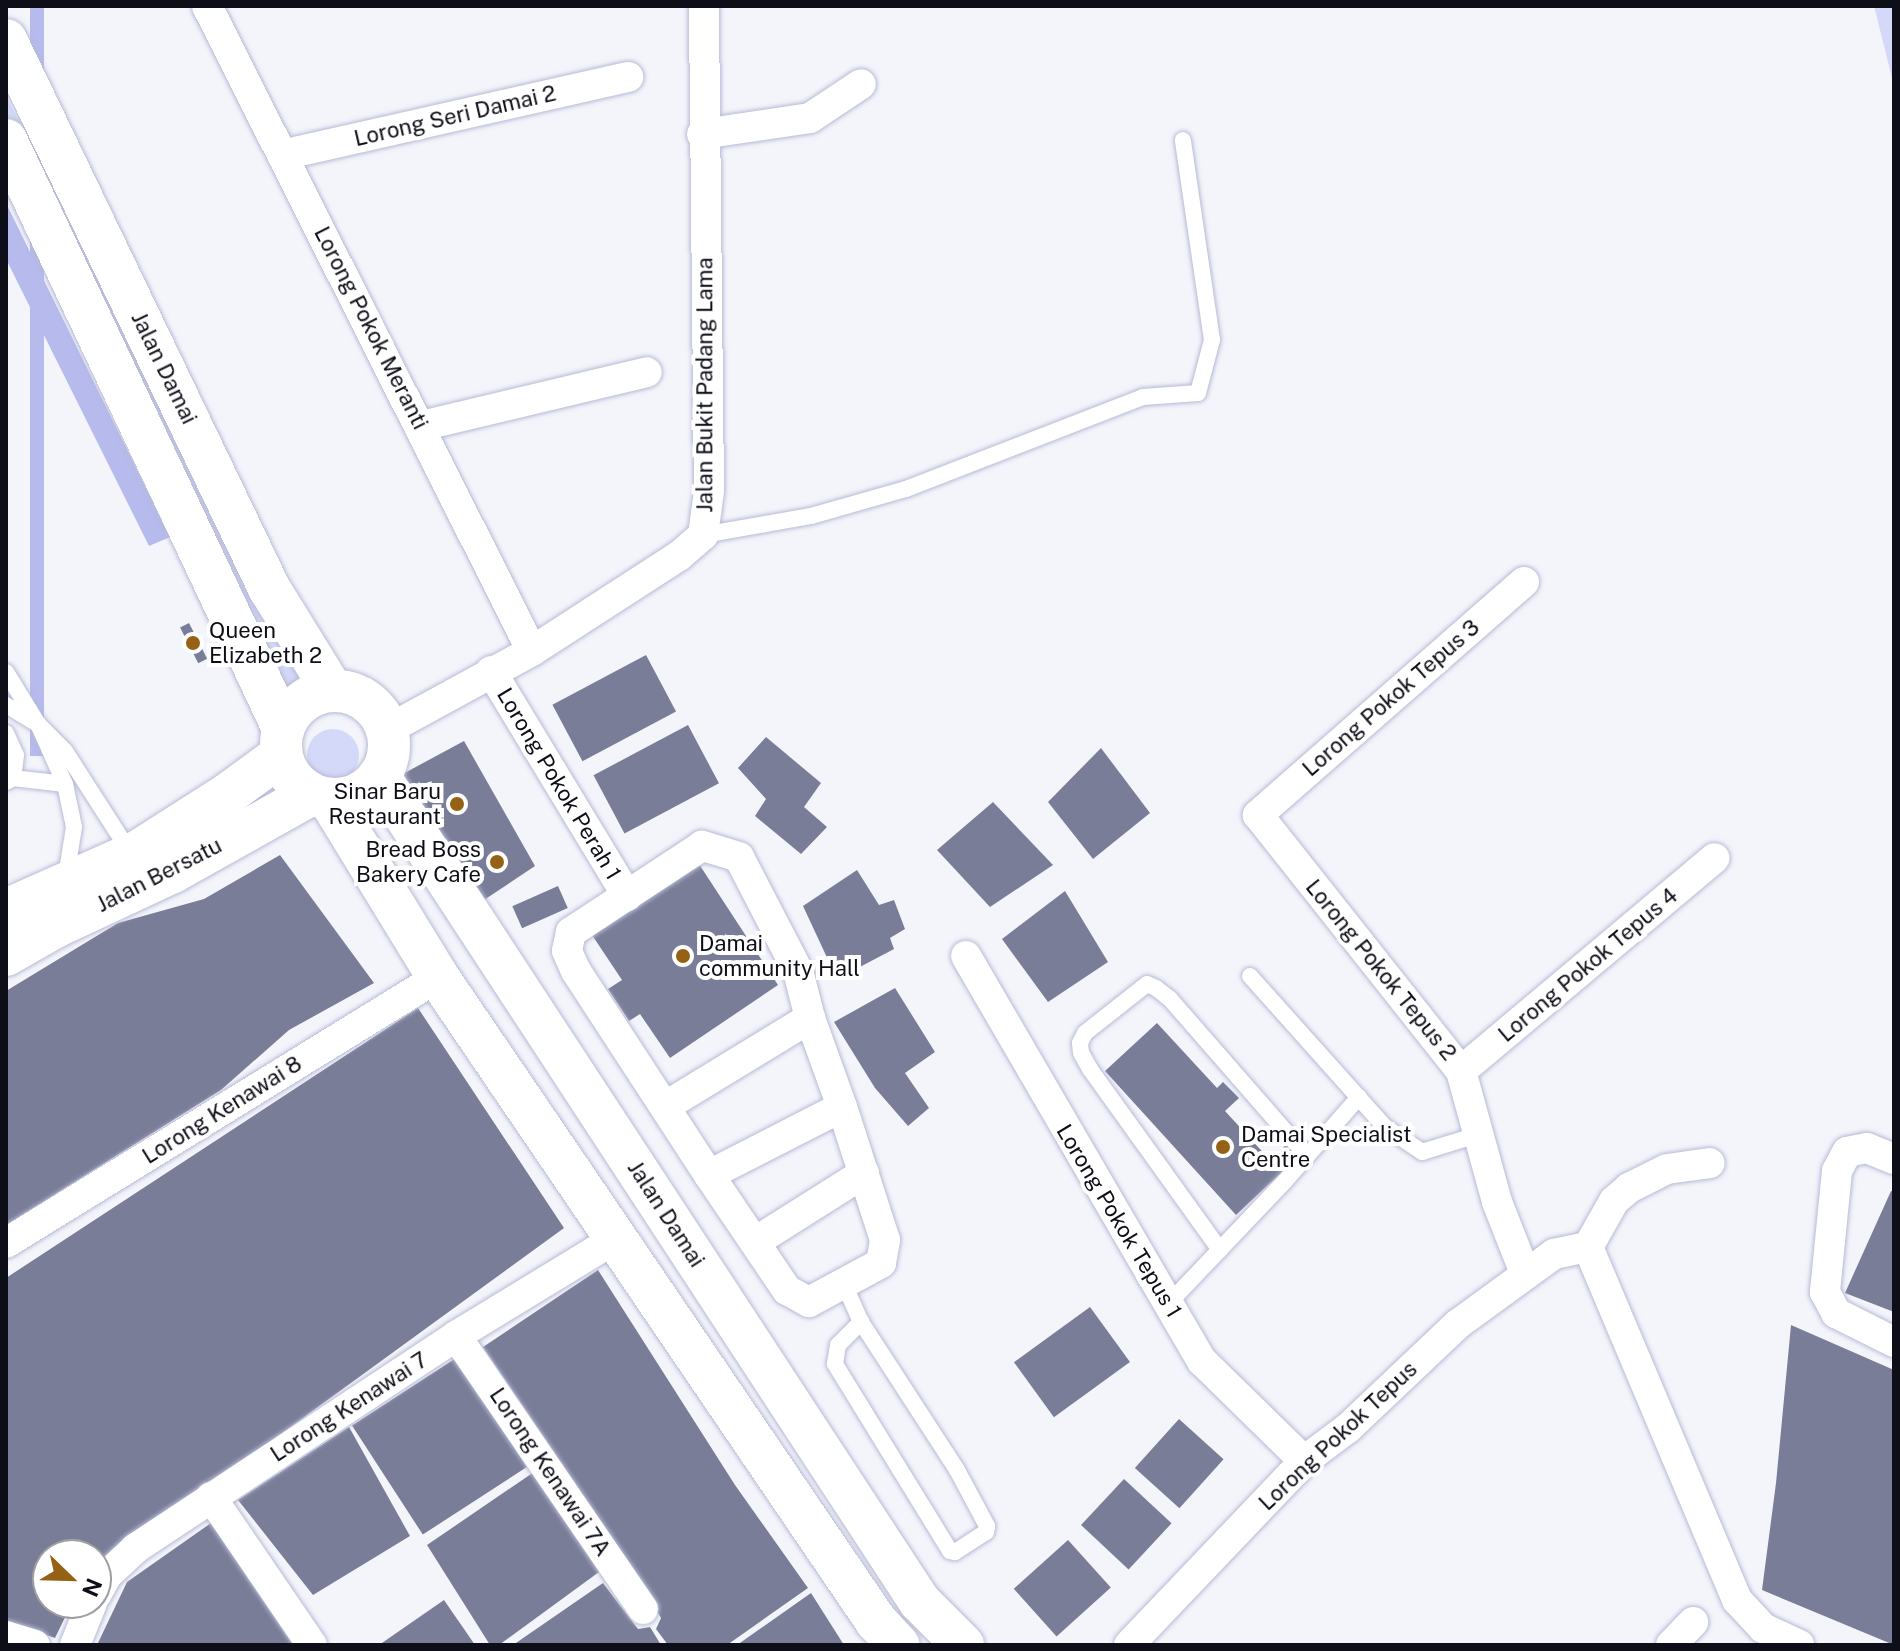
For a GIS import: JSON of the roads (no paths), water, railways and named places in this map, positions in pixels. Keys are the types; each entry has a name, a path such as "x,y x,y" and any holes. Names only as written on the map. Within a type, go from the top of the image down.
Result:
{"main road":[{"name":"Jalan Damai","path":"6,40 269,588 332,690"},
{"name":"Jalan Damai","path":"6,140 282,741"},
{"path":"320,796 357,794 379,776 389,746 387,730 380,714 367,701 351,693 332,690 302,701 282,741 292,778 320,796 438,977 618,1237 876,1621 898,1645"},
{"name":"Jalan Bersatu","path":"6,910 137,852 228,794 282,741"},
{"name":"Jalan Damai","path":"379,776 920,1602 963,1645"},
{"name":"Jalan Bersatu","path":"6,955 55,927 173,872 320,796"}],"street":[{"name":"Lorong Pokok Meranti","path":"207,6 532,651"},
{"name":"Jalan Bukit Padang Lama","path":"387,730 532,651 679,556 703,535 709,491 702,134 704,6"},
{"name":"Lorong Seri Damai 2","path":"282,155 628,77"},
{"path":"702,134 810,118 861,84"},
{"path":"421,426 647,372"},
{"name":"Lorong Pokok Tepus 3","path":"1258,815 1524,582"},
{"name":"Lorong Pokok Perah 1","path":"491,671 627,896"},
{"name":"Lorong Pokok Tepus 2","path":"1258,815 1461,1071 1497,1202 1525,1273"},
{"path":"702,846 739,857 798,971 810,1018 885,1240 881,1263 809,1302 787,1290 576,971 567,951 571,932 702,846"},
{"name":"Lorong Pokok Tepus 4","path":"1461,1071 1715,858"},
{"name":"Lorong Pokok Tepus 1","path":"966,956 1202,1361 1304,1461"},
{"name":"Lorong Kenawai 8","path":"6,1243 438,977"},
{"path":"666,1106 810,1018"},
{"path":"709,1175 842,1107"},
{"path":"1894,1159 1867,1148 1847,1152 1837,1171 1825,1292 1836,1313 1894,1342"},
{"path":"1710,1163 1667,1169 1629,1188 1614,1201 1588,1247 1737,1600 1763,1628 1799,1645"},
{"path":"755,1242 864,1173"},
{"name":"Lorong Kenawai 7","path":"112,1570 136,1548 211,1497 456,1336 618,1237"},
{"name":"Lorong Pokok Tepus","path":"1129,1645 1304,1461 1348,1428 1458,1324 1554,1254 1588,1247"},
{"name":"Lorong Kenawai 7A","path":"456,1336 643,1609"},
{"path":"211,1497 312,1645"},
{"path":"75,1645 86,1619"},
{"path":"1671,1645 1693,1622"},
{"path":"6,1636 35,1645"}],"lane":[{"path":"703,535 811,516 906,489 1143,397 1198,393 1212,340 1183,140"},
{"path":"6,672 38,724 65,784 74,827 65,883"},
{"path":"6,705 38,724 65,751 124,843 137,852"},
{"path":"6,733 16,755 10,780 65,784"},
{"path":"1250,976 1385,1127 1422,1152 1477,1135"},
{"path":"1220,1250 1090,1069 1081,1053 1080,1043 1085,1033 1147,984 1156,988 1170,999 1307,1156"},
{"path":"1169,1303 1359,1097"},
{"path":"844,1284 861,1322 957,1470 987,1526 986,1532 955,1552 950,1551 835,1364 838,1345 861,1322"}],"place":[{"name":"Queen Elizabeth 2","path":"193,643"},
{"name":"Sinar Baru Restaurant","path":"457,804"},
{"name":"Bread Boss Bakery Cafe","path":"497,862"},
{"name":"Damai community Hall","path":"683,956"},
{"name":"Damai Specialist Centre","path":"1223,1147"}]}
